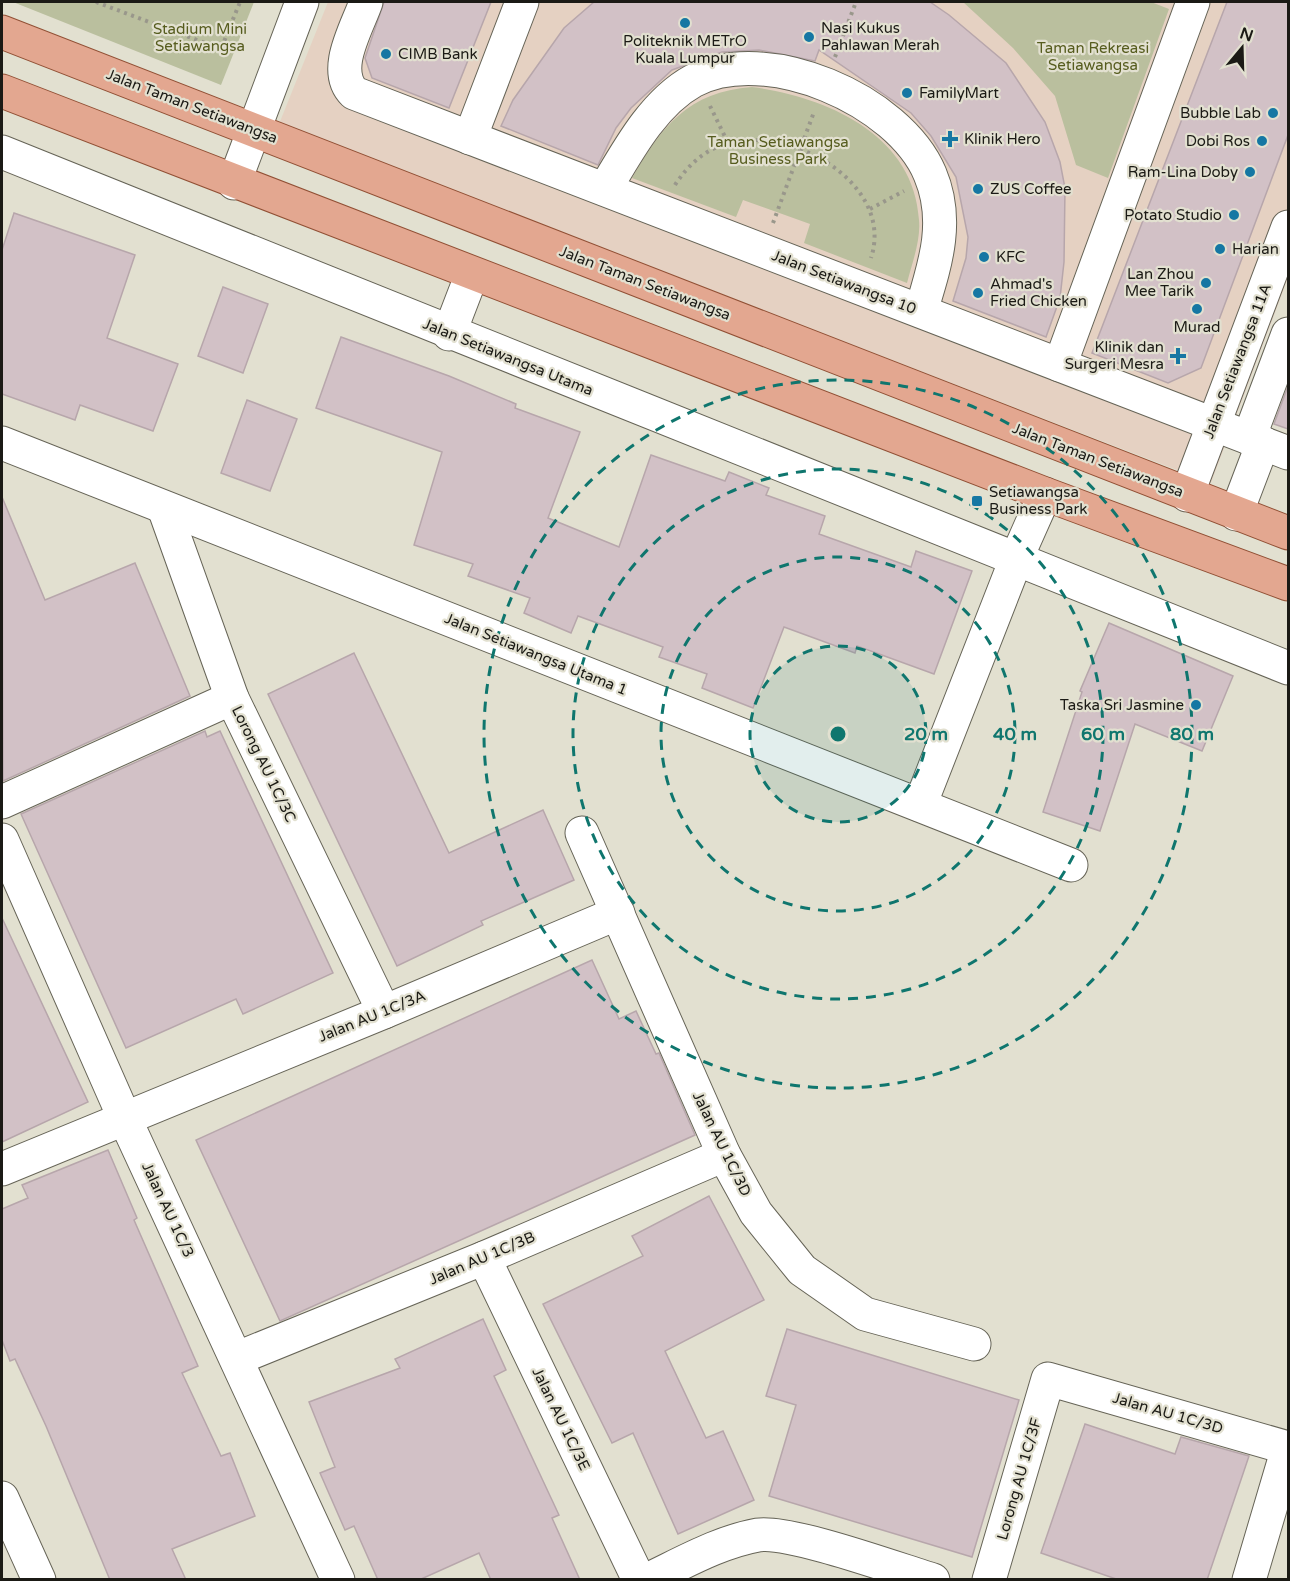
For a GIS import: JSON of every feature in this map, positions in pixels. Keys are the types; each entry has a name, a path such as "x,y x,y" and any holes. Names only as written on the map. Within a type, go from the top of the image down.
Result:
{"main road":[{"name":"Jalan Taman Setiawangsa","path":"2,32 1288,533"},
{"path":"2,91 234,183 1045,494 1288,584"}],"street":[{"path":"234,183 302,2"},
{"name":"Jalan Setiawangsa 10","path":"366,2 344,68 345,85 354,93 1267,444"},
{"path":"470,138 522,2"},
{"path":"1060,365 1193,2"},
{"path":"605,189 657,110 693,81 711,74 742,68 771,69 825,85 853,98 896,125 916,148 930,174 940,229 934,274 921,311"},
{"name":"Jalan Setiawangsa Utama","path":"2,152 449,334 1017,557 1288,668"},
{"name":"Jalan Setiawangsa 11A","path":"1187,495 1288,227"},
{"path":"449,334 472,274"},
{"path":"1236,514 1267,444 1288,334"},
{"name":"Jalan Setiawangsa Utama 1","path":"2,443 1071,865"},
{"path":"920,805 1017,557 1045,494"},
{"name":"Lorong AU 1C/3C","path":"164,508 232,698 384,1012"},
{"path":"2,802 232,698"},
{"name":"Jalan AU 1C/3D","path":"582,833 724,1155 756,1213 802,1270 865,1314 974,1344"},
{"name":"Jalan AU 1C/3","path":"2,840 124,1117 238,1358 338,1580"},
{"name":"Jalan AU 1C/3A","path":"2,1169 384,1012 618,912"},
{"name":"Jalan AU 1C/3B","path":"238,1358 484,1258 724,1155"},
{"name":"Jalan AU 1C/3E","path":"484,1258 639,1580"},
{"name":"Jalan AU 1C/3D","path":"1048,1379 1288,1448"},
{"name":"Lorong AU 1C/3F","path":"989,1580 1048,1379"},
{"path":"1249,1580 1288,1448"},
{"path":"2,1498 39,1580"},
{"path":"647,1580 723,1544 761,1535 801,1541 933,1580"}],"path":[{"path":"96,2 220,49 240,2"},
{"path":"762,250 856,2"},
{"path":"708,100 728,143"},
{"path":"672,190 696,160 728,143 754,140 800,150 824,161 861,192 870,209 875,230 874,248 868,265"},
{"path":"870,209 909,188"}],"shaded area":[{"name":"Setiawangsa Business Park","path":"328,2 1288,2 1288,278 1211,483 279,124"}],"green space":[{"name":"Stadium Mini Setiawangsa","path":"13,2 254,2 221,85"},
{"name":"Taman Rekreasi Setiawangsa","path":"963,2 1151,2 1169,9 1108,178 1076,165 1055,96 1013,48"},
{"name":"Taman Setiawangsa Business Park","path":"752,87 809,100 836,111 861,125 883,143 901,164 913,190 919,220 917,243 907,283 804,243 810,224 743,200 736,217 632,178 654,143 679,115 710,96"}],"building":[{"path":"384,2 491,2 449,108 372,78 365,58"},
{"path":"594,2 930,2 949,15 1006,63 1045,122 1060,162 1065,188 1064,262 1060,298 1046,337 953,301 966,258 968,237 956,177 931,136 911,113 819,50 815,61 759,50 722,52 672,70 631,108 616,128 598,165 501,126 513,100 564,28"},
{"path":"1227,2 1288,2 1288,135 1201,368 1168,383 1092,353"},
{"path":"14,213 135,255 107,338 178,364 153,431 80,405 75,420 2,394 2,250"},
{"path":"223,287 268,304 243,373 198,356"},
{"path":"341,337 449,376 516,404 515,408 580,432 548,518 619,547 651,455 725,481 729,472 769,488 766,495 825,516 819,534 911,567 916,551 972,571 934,674 857,646 855,653 784,627 753,708 702,688 707,674 659,657 663,647 578,616 571,633 524,613 530,598 468,576 473,564 414,545 442,452 316,408"},
{"path":"1288,386 1288,429 1274,424"},
{"path":"247,400 297,419 270,491 221,473"},
{"path":"2,497 45,600 135,563 190,696 3,781"},
{"path":"1109,623 1233,676 1202,751 1135,724 1100,831 1043,812 1082,692 1080,691"},
{"path":"354,653 449,853 543,810 574,880 481,921 483,925 397,966 268,694"},
{"path":"205,731 207,737 220,731 333,973 243,1014 236,999 126,1048 21,814"},
{"path":"2,918 88,1102 2,1142"},
{"path":"592,960 619,1019 636,1011 656,1054 659,1053 695,1135 280,1321 196,1140"},
{"path":"108,1150 137,1218 134,1220 198,1366 182,1373 221,1456 230,1453 255,1516 172,1549 186,1580 110,1580 46,1426 15,1359 10,1361 2,1340 2,1209 28,1198 22,1185"},
{"path":"709,1196 764,1300 665,1351 706,1438 723,1431 754,1500 678,1534 633,1433 612,1443 543,1304 643,1256 632,1236"},
{"path":"483,1319 506,1370 494,1376 559,1515 552,1518 580,1580 491,1580 479,1553 419,1580 378,1580 354,1526 345,1530 320,1473 335,1467 309,1402 400,1368 395,1359"},
{"path":"787,1329 1019,1400 972,1557 769,1496 796,1405 766,1396"},
{"path":"1085,1424 1175,1454 1181,1437 1249,1456 1207,1580 1119,1580 1041,1553"}],"place":[{"name":"Politeknik METrO Kuala Lumpur","path":"685,23"},
{"name":"Nasi Kukus Pahlawan Merah","path":"809,37"},
{"name":"CIMB Bank","path":"386,54"},
{"name":"FamilyMart","path":"907,93"},
{"name":"Bubble Lab","path":"1273,113"},
{"name":"Klinik Hero","path":"950,139"},
{"name":"Dobi Ros","path":"1262,141"},
{"name":"Ram-Lina Doby","path":"1250,172"},
{"name":"ZUS Coffee","path":"978,189"},
{"name":"Potato Studio","path":"1234,215"},
{"name":"Harian","path":"1220,249"},
{"name":"KFC","path":"984,257"},
{"name":"Lan Zhou Mee Tarik","path":"1206,283"},
{"name":"Ahmad's Fried Chicken","path":"978,293"},
{"name":"Murad","path":"1197,309"},
{"name":"Klinik dan Surgeri Mesra","path":"1178,356"},
{"name":"Setiawangsa Business Park","path":"977,501"},
{"name":"Taska Sri Jasmine","path":"1196,705"}]}
